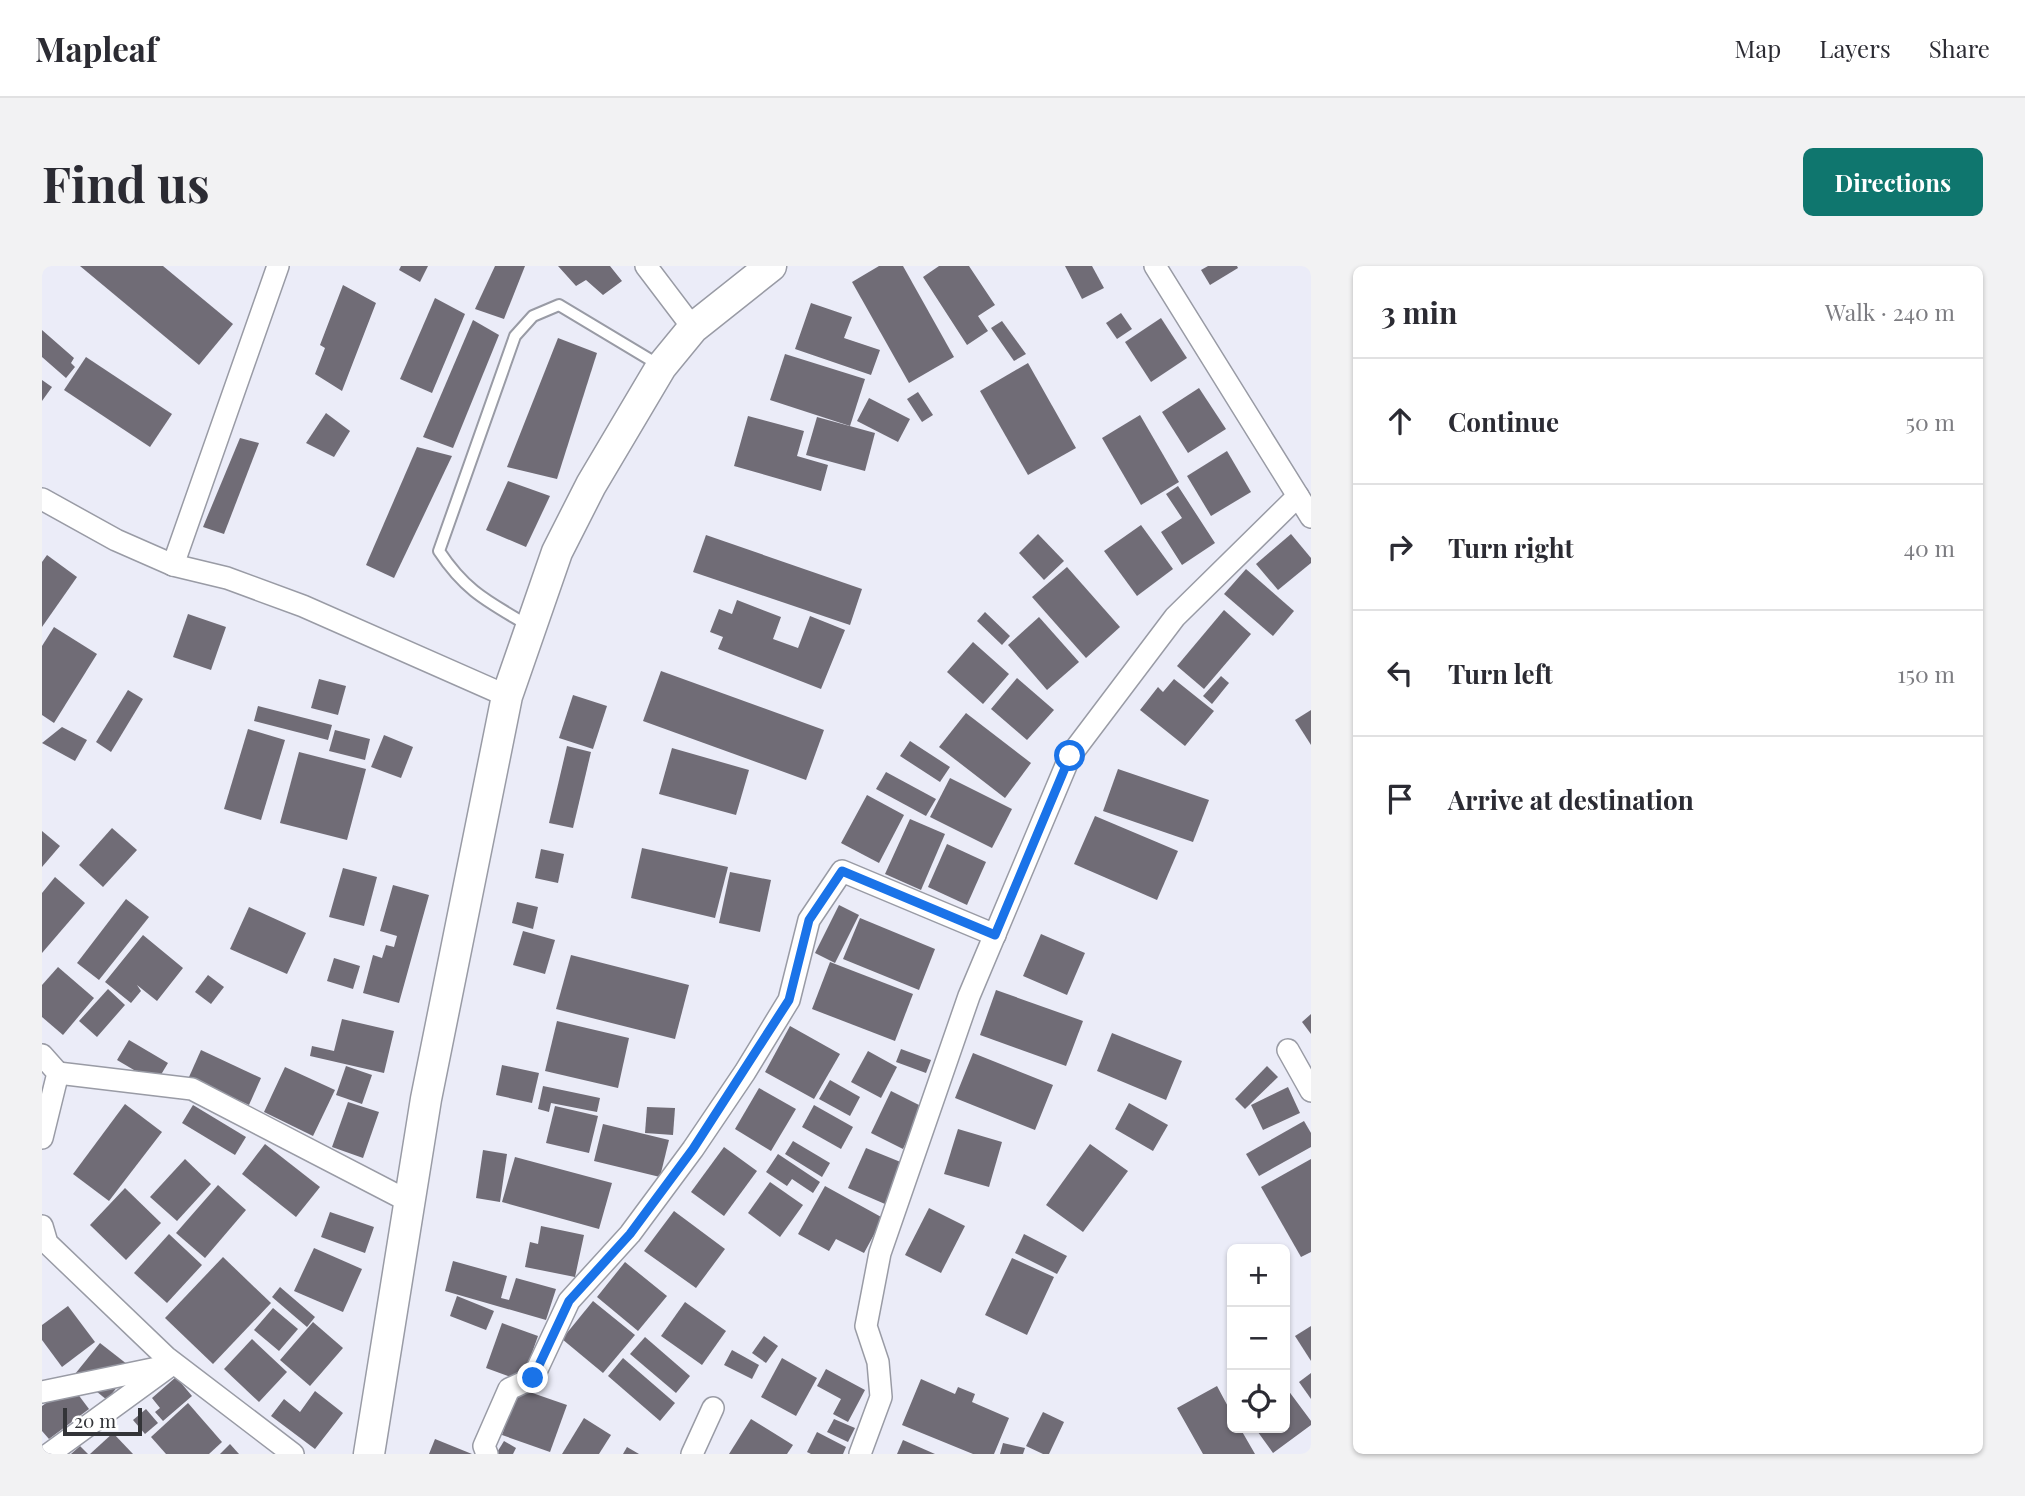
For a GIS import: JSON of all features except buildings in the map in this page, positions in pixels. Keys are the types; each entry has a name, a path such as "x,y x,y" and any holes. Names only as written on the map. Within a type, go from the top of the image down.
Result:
{"main road":[{"path":"369,1454 426,1099 507,696 557,552 592,485 662,367 693,328 771,266"}],"street":[{"path":"173,565 278,266"},
{"path":"646,266 693,328"},
{"path":"1155,266 1311,517"},
{"path":"860,1454 881,1397 878,1362 866,1326 880,1253 969,996 1070,756 1175,617 1298,496"},
{"path":"42,499 117,540 173,565 227,578 303,606 507,696"},
{"path":"487,1454 484,1446 509,1389 533,1378 569,1301 630,1234 693,1149 789,1000 809,920 842,871 995,935"},
{"path":"1288,1050 1311,1091"},
{"path":"42,1055 58,1073 192,1089 408,1201"},
{"path":"42,1138 58,1073"},
{"path":"42,1226 47,1243 169,1361 293,1454"},
{"path":"42,1392 169,1361"},
{"path":"49,1454 169,1361"},
{"path":"692,1454 713,1408"}],"lane":[{"path":"532,627 472,592 439,551 515,336 533,316 559,305 662,367"}],"route":[{"path":"533,1378 569,1301 630,1234 693,1149 789,1000 809,920 842,871 995,935 1070,756"}]}
